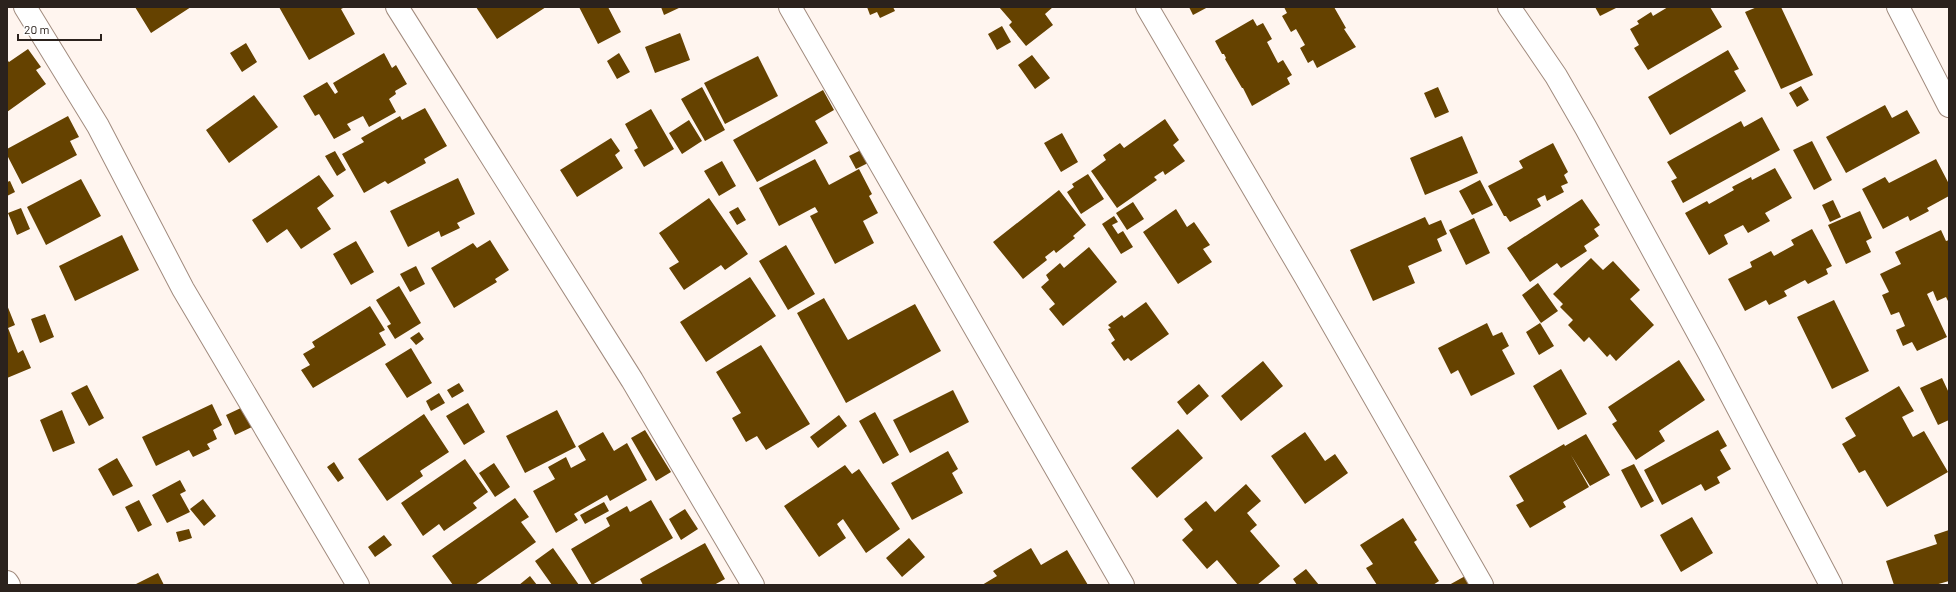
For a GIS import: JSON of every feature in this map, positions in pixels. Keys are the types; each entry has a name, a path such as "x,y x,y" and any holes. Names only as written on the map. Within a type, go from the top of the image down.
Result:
{"street":[{"path":"25,7 98,126 183,289 358,585"},
{"path":"397,7 632,380 753,585"},
{"path":"790,7 1123,585"},
{"path":"1147,7 1306,278 1482,585"},
{"path":"1509,7 1556,76 1590,135 1705,346 1831,585"},
{"path":"1898,7 1949,106"}],"building":[{"path":"135,7 191,7 151,33"},
{"path":"279,7 345,7 341,9 355,34 309,60"},
{"path":"476,7 546,7 497,39"},
{"path":"579,7 608,7 621,32 598,44"},
{"path":"661,7 681,7 664,15"},
{"path":"867,7 893,7 895,11 880,18 877,12 870,15"},
{"path":"999,7 1053,7 1045,14 1053,25 1026,46 1009,25 1012,22"},
{"path":"1189,7 1208,7 1193,15"},
{"path":"1284,7 1334,7 1346,28 1344,29 1356,47 1317,68 1313,60 1308,63 1300,48 1305,45 1296,29 1291,32 1282,16 1287,13"},
{"path":"1595,7 1618,7 1600,16"},
{"path":"1668,7 1710,7 1722,27 1648,70 1634,48 1639,45 1630,29 1639,24 1637,21 1651,12 1653,16"},
{"path":"1757,7 1781,7 1813,75 1781,89 1745,12"},
{"path":"1253,19 1257,26 1263,23 1272,39 1267,42 1278,63 1283,60 1292,75 1287,78 1290,84 1252,106 1225,59 1224,54 1222,54 1215,41"},
{"path":"1002,26 1011,42 997,50 988,34"},
{"path":"680,33 690,60 655,73 645,47"},
{"path":"246,43 257,62 242,72 230,53"},
{"path":"28,49 41,67 36,70 46,84 7,112 7,60 9,62"},
{"path":"1728,50 1739,69 1734,71 1746,91 1670,135 1648,97"},
{"path":"384,53 392,68 396,65 407,84 395,91 396,94 389,99 396,112 369,127 363,116 347,124 351,130 334,139 319,114 315,116 303,96 327,82 335,94 338,92 333,83"},
{"path":"619,53 630,72 617,79 607,61"},
{"path":"1032,55 1050,78 1035,89 1018,65"},
{"path":"758,56 778,96 725,124 704,83"},
{"path":"1801,86 1809,100 1797,107 1789,93"},
{"path":"702,87 725,130 705,141 681,99"},
{"path":"1438,87 1449,112 1435,118 1424,93"},
{"path":"823,90 834,110 815,121 828,143 757,182 733,140"},
{"path":"254,95 278,127 229,163 206,130"},
{"path":"1885,105 1892,118 1907,110 1920,133 1846,173 1826,137"},
{"path":"425,108 447,146 424,159 426,163 388,184 385,181 364,193 342,154 364,142 361,138 400,116 402,120"},
{"path":"651,109 674,149 644,167 634,150 638,148 625,124"},
{"path":"68,116 79,137 70,141 77,155 22,184 7,155 7,149"},
{"path":"1762,117 1780,150 1683,203 1671,181 1677,178 1667,162 1741,121 1744,127"},
{"path":"1165,119 1179,140 1173,145 1185,161 1165,175 1163,171 1154,177 1157,180 1117,208 1091,171 1106,160 1103,155 1120,143 1124,148"},
{"path":"689,120 702,141 682,154 669,133"},
{"path":"1062,133 1078,162 1061,172 1044,143"},
{"path":"1462,136 1478,173 1425,195 1410,158"},
{"path":"611,138 620,151 615,155 623,168 577,197 560,170"},
{"path":"1812,141 1832,180 1814,190 1793,150"},
{"path":"1553,143 1568,172 1564,175 1568,183 1561,186 1564,192 1547,201 1545,195 1537,199 1541,206 1510,222 1506,216 1504,216 1488,186 1523,168 1519,161"},
{"path":"863,149 870,162 856,169 849,156"},
{"path":"335,151 346,170 337,176 325,156"},
{"path":"815,159 829,185 859,169 872,194 869,196 878,213 863,221 874,243 835,264 810,216 818,212 815,207 779,226 759,188"},
{"path":"1936,159 1949,184 1949,196 1927,208 1929,211 1910,221 1908,216 1883,229 1862,189 1885,177 1889,183"},
{"path":"722,161 736,186 719,196 704,171"},
{"path":"1775,168 1792,198 1765,213 1770,221 1748,233 1743,225 1724,235 1728,244 1709,255 1685,213 1707,201 1709,204 1734,190 1732,187 1751,177 1752,180"},
{"path":"1088,174 1104,199 1081,214 1067,192 1074,187 1072,184"},
{"path":"319,175 334,196 317,208 331,229 301,249 287,229 267,243 252,220"},
{"path":"458,178 475,214 457,223 460,228 441,237 439,231 408,247 390,211"},
{"path":"81,179 101,216 46,245 27,207"},
{"path":"1480,180 1493,205 1472,215 1459,191"},
{"path":"10,181 15,192 7,196 7,182"},
{"path":"1059,190 1086,225 1073,236 1075,238 1056,253 1054,250 1045,257 1047,260 1023,279 993,242"},
{"path":"709,198 748,254 725,270 721,265 684,290 669,268 679,262 659,233"},
{"path":"1582,199 1600,225 1594,229 1599,236 1584,246 1587,251 1561,268 1557,263 1530,282 1507,248"},
{"path":"1833,200 1841,217 1830,222 1822,205"},
{"path":"1133,202 1144,219 1127,230 1116,213"},
{"path":"738,207 746,220 737,225 729,212"},
{"path":"21,208 30,229 17,235 8,213"},
{"path":"1176,209 1187,227 1194,222 1210,245 1203,249 1212,262 1178,284 1143,232"},
{"path":"1860,211 1872,238 1866,241 1871,252 1846,264 1828,225"},
{"path":"1114,216 1118,222 1112,225 1118,234 1123,231 1133,247 1121,254 1102,224"},
{"path":"1425,217 1429,225 1441,220 1447,234 1437,239 1442,251 1408,266 1415,283 1373,301 1350,250"},
{"path":"1474,218 1490,253 1466,265 1449,230"},
{"path":"1812,229 1832,266 1826,269 1828,274 1808,284 1805,280 1784,291 1787,296 1769,305 1766,300 1745,311 1728,279 1752,267 1750,262 1771,251 1774,256 1794,245 1791,240"},
{"path":"1941,230 1946,241 1949,240 1949,303 1946,297 1937,301 1933,291 1927,294 1947,337 1917,351 1912,342 1903,346 1896,330 1905,326 1899,312 1891,315 1882,295 1889,292 1880,274 1901,264 1895,252"},
{"path":"122,235 139,270 75,301 59,266"},
{"path":"490,240 509,270 495,279 497,282 454,308 431,268 473,243 477,248"},
{"path":"356,241 374,272 351,285 333,254"},
{"path":"786,245 815,294 788,310 759,261"},
{"path":"1089,247 1117,282 1063,326 1049,309 1055,304 1041,287 1049,280 1046,275 1060,263 1064,268"},
{"path":"1591,258 1603,270 1613,261 1640,290 1630,299 1654,325 1616,361 1610,354 1607,357 1589,337 1584,342 1568,325 1573,320 1560,307 1563,304 1553,294"},
{"path":"416,266 425,284 410,292 400,274"},
{"path":"750,277 776,316 706,362 680,322"},
{"path":"1538,283 1558,311 1541,323 1522,295"},
{"path":"399,286 421,323 395,339 387,326 391,324 376,300"},
{"path":"824,298 848,340 915,304 941,351 846,403 797,313"},
{"path":"1834,300 1869,371 1832,389 1797,317"},
{"path":"1146,302 1169,334 1131,361 1128,358 1124,361 1111,343 1115,340 1108,329 1111,328 1108,325 1122,315 1124,318"},
{"path":"7,305 15,325 8,328 18,353 23,350 31,368 7,378"},
{"path":"370,306 385,330 379,333 386,345 313,388 301,370 310,365 303,354 315,347 312,342"},
{"path":"45,314 54,337 40,343 31,319"},
{"path":"1487,323 1493,336 1502,332 1509,346 1502,350 1515,374 1471,396 1458,370 1451,374 1438,348"},
{"path":"1540,323 1554,346 1539,355 1526,332"},
{"path":"419,332 424,339 416,345 410,338"},
{"path":"761,345 810,424 766,450 757,436 746,442 732,418 741,413 716,372"},
{"path":"411,348 432,383 407,398 385,364"},
{"path":"1679,360 1705,400 1659,431 1665,441 1636,460 1612,424 1617,421 1608,407"},
{"path":"1263,361 1283,386 1241,421 1221,396"},
{"path":"1561,369 1587,414 1558,430 1533,386"},
{"path":"1942,378 1949,393 1949,420 1938,425 1920,388"},
{"path":"459,383 464,391 452,398 447,390"},
{"path":"1199,384 1209,396 1187,415 1177,402"},
{"path":"87,385 104,418 89,426 71,393"},
{"path":"1899,386 1914,411 1902,417 1913,437 1924,431 1948,472 1887,507 1865,470 1859,473 1842,444 1856,436 1845,418"},
{"path":"953,390 969,422 910,453 893,420"},
{"path":"439,393 445,403 431,411 426,401"},
{"path":"468,403 485,432 464,445 446,416"},
{"path":"212,404 222,425 213,430 217,439 207,444 210,449 193,457 189,450 156,466 142,437"},
{"path":"243,407 252,427 235,435 226,415"},
{"path":"62,410 75,443 53,452 40,420"},
{"path":"557,410 576,447 525,473 506,436"},
{"path":"875,412 899,455 883,464 859,421"},
{"path":"424,414 449,452 420,471 423,476 387,501 358,459"},
{"path":"839,415 847,426 818,448 810,437"},
{"path":"1178,429 1203,458 1157,498 1131,468"},
{"path":"645,430 671,472 656,481 631,438"},
{"path":"1718,430 1727,446 1720,450 1731,469 1717,477 1720,483 1705,491 1701,484 1662,505 1644,470"},
{"path":"603,432 614,451 627,443 647,480 610,501 607,495 574,514 578,520 556,533 533,491 555,479 548,467 566,457 571,468 586,460 578,446"},
{"path":"1305,432 1325,461 1335,454 1348,473 1305,504 1271,456"},
{"path":"1586,434 1610,475 1590,486 1571,455 1589,487 1563,502 1566,507 1530,528 1516,505 1524,501 1509,476 1564,444 1565,446"},
{"path":"948,451 958,469 952,473 963,493 912,520 891,483"},
{"path":"117,458 133,486 113,496 98,469"},
{"path":"465,459 488,492 473,503 477,508 444,531 439,524 423,536 401,503"},
{"path":"334,462 344,478 338,482 327,467"},
{"path":"494,463 510,487 495,497 479,473"},
{"path":"1634,464 1654,501 1641,508 1621,470"},
{"path":"845,465 852,474 859,469 900,529 866,553 843,519 837,524 846,538 819,557 784,506"},
{"path":"180,480 186,491 180,494 190,512 167,523 152,495"},
{"path":"1246,484 1261,501 1247,513 1257,525 1250,531 1280,566 1257,585 1238,585 1217,560 1207,569 1182,540 1193,530 1184,519 1206,501 1215,512"},
{"path":"515,498 529,517 521,522 536,542 475,585 453,585 432,556"},
{"path":"203,499 216,516 204,526 190,509"},
{"path":"139,500 152,525 138,532 125,507"},
{"path":"651,500 673,538 592,585 571,549 610,526 606,518 627,506 630,512"},
{"path":"604,502 609,511 585,524 580,515"},
{"path":"685,509 698,529 681,540 669,519"},
{"path":"1692,517 1713,553 1681,572 1660,535"},
{"path":"1403,518 1417,540 1414,542 1439,581 1433,585 1377,585 1366,568 1373,564 1360,545"},
{"path":"189,529 192,538 179,542 176,532"},
{"path":"1949,530 1949,581 1935,585 1894,585 1886,561 1937,544 1934,535"},
{"path":"384,535 392,545 375,557 368,547"},
{"path":"909,538 925,557 902,577 886,558"},
{"path":"705,543 725,579 714,585 643,585 640,579"},
{"path":"553,548 579,585 552,585 535,561"},
{"path":"1031,548 1041,565 1067,550 1088,585 982,585 997,576 993,571"},
{"path":"1306,569 1319,585 1297,585 1293,579"},
{"path":"158,573 164,585 134,585"},
{"path":"1467,575 1473,585 1449,585"},
{"path":"530,576 537,585 519,585"}]}
